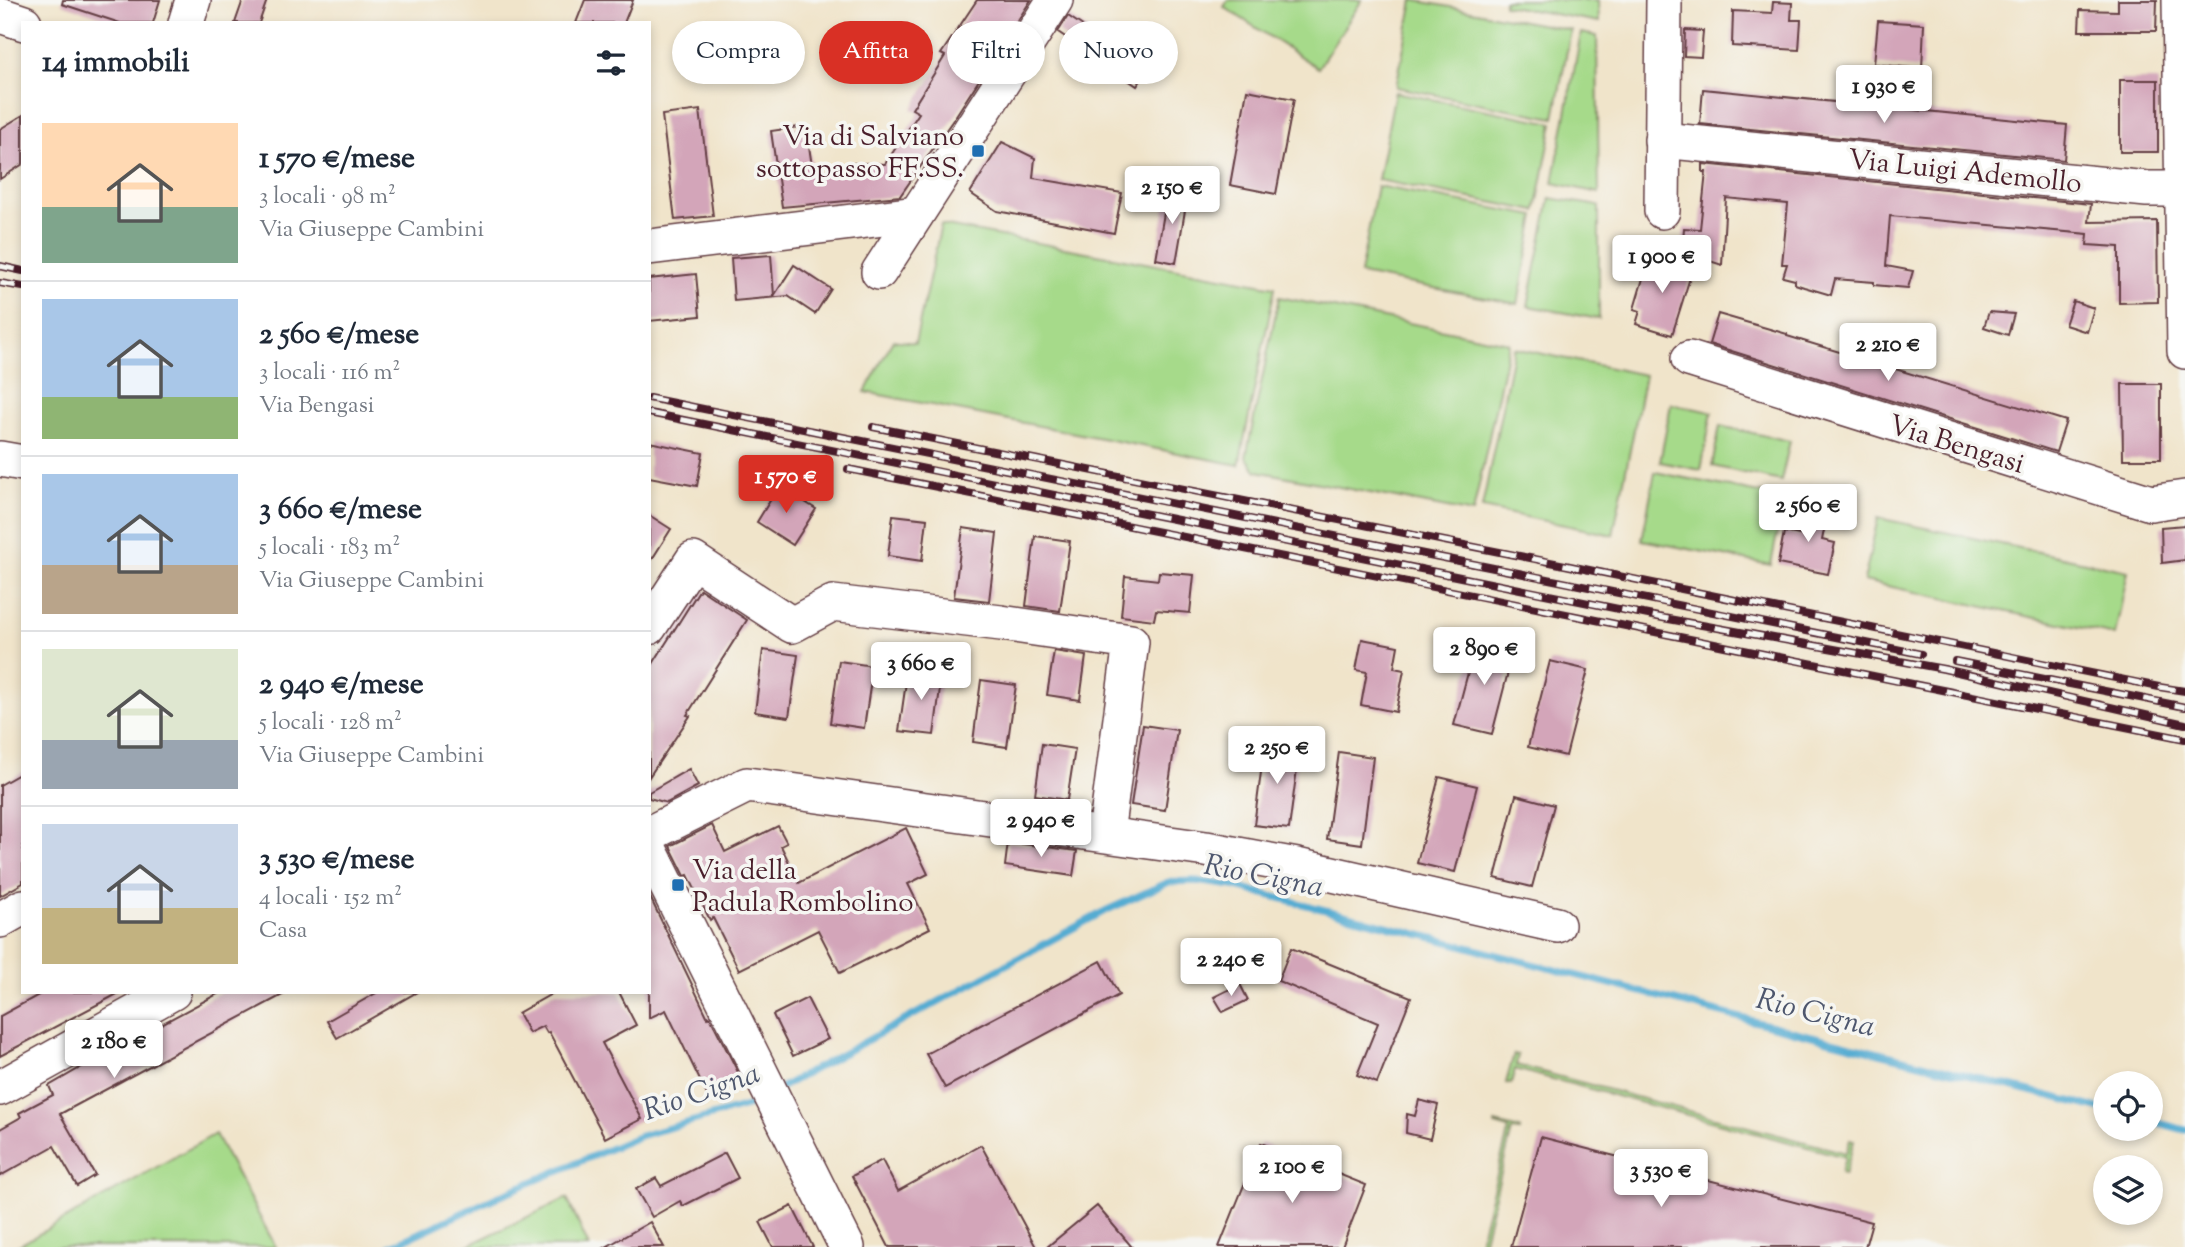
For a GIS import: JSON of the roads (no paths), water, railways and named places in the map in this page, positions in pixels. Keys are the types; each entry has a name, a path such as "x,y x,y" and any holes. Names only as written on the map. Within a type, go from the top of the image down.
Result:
{"street":[{"path":"187,21 193,0"},
{"path":"879,272 1055,0"},
{"path":"1662,211 1664,0"},
{"path":"2180,0 2185,351"},
{"path":"0,15 21,22"},
{"name":"Via Luigi Ademollo","path":"1662,140 2162,190 2184,189"},
{"path":"651,247 916,214"},
{"name":"Via Bengasi","path":"1689,359 2151,503 2185,498"},
{"path":"0,459 21,463"},
{"path":"651,624 693,560 792,625 833,603 1131,642 1107,834"},
{"path":"651,833 747,785 1206,849 1297,866 1557,925"},
{"path":"651,853 847,1247"},
{"path":"0,920 21,908"},
{"path":"0,1088 169,994"}],"waterway":[{"name":"Rio Cigna","path":"778,1089 1105,911 1169,882 1194,881 1233,886 2093,1107"},
{"name":"Rio Cigna","path":"389,1247 501,1195 640,1136 750,1105 762,1099"},
{"name":"Rio Cigna","path":"2163,1124 2185,1130"}],"railway":[{"path":"0,266 21,271"},
{"path":"0,283 21,287"},
{"path":"651,398 1921,654"},
{"path":"651,413 1663,618 1944,669 2185,724"},
{"path":"873,427 2185,691"},
{"path":"848,469 2185,739"},
{"path":"1955,661 2185,707"}],"place":[{"name":"Via di Salviano sottopasso FF.SS.","path":"978,151"},
{"name":"Via della Padula Rombolino","path":"678,885"}]}
